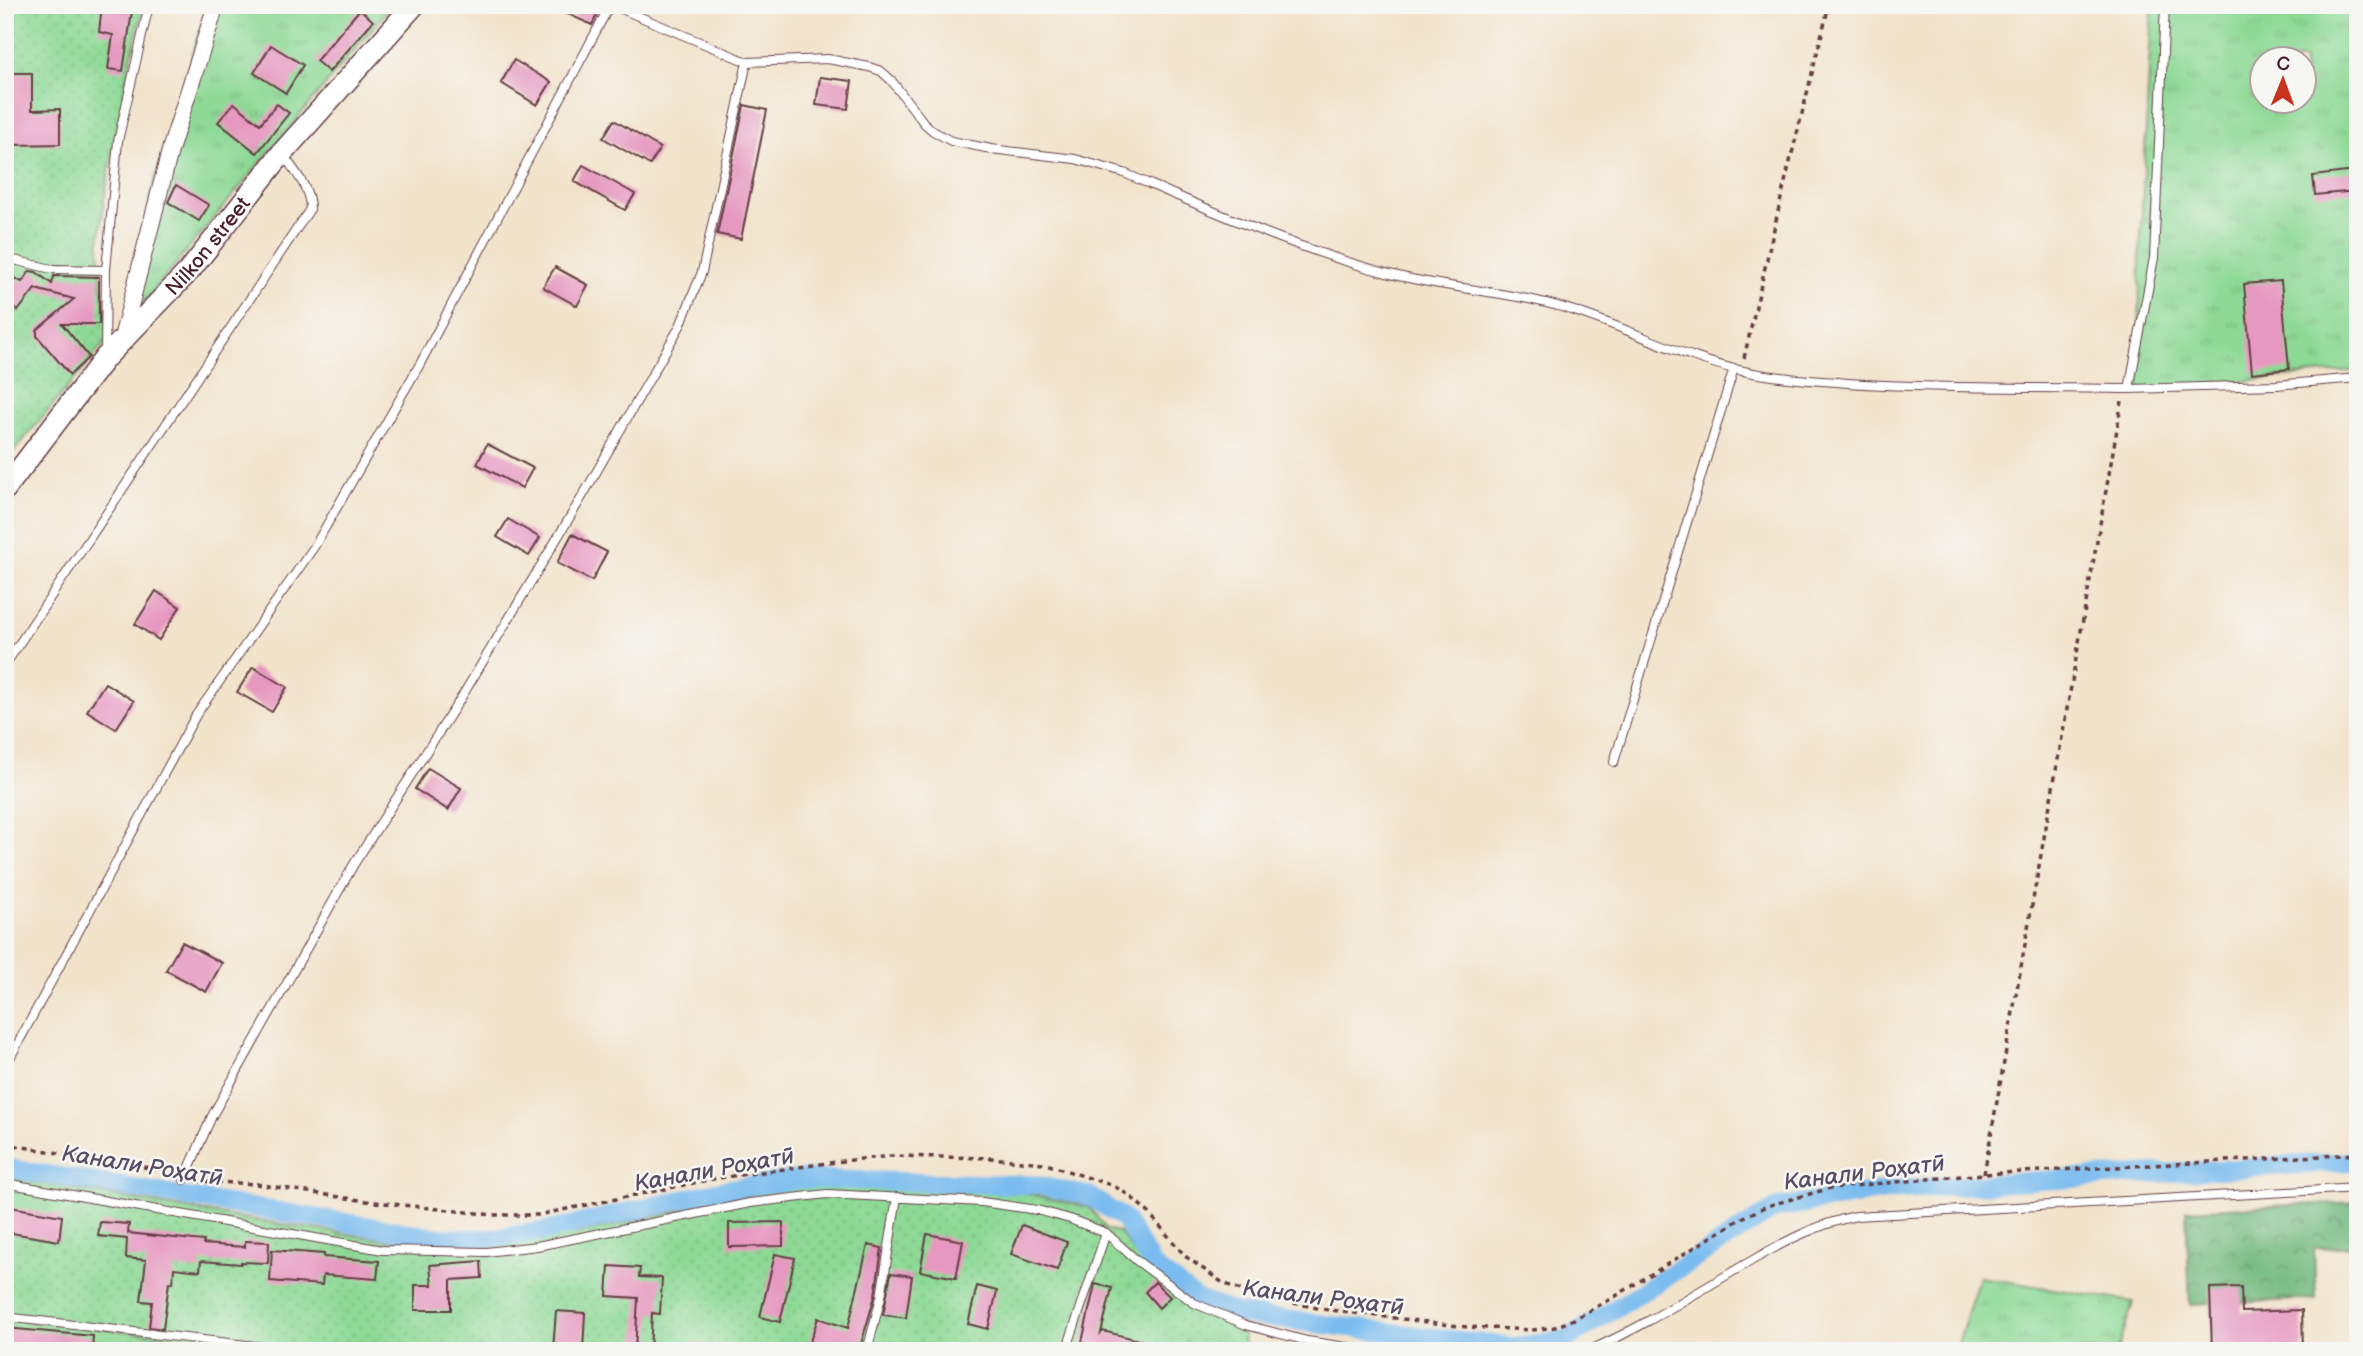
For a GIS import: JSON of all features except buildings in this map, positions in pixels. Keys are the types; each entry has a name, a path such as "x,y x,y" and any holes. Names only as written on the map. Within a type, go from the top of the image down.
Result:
{"street":[{"path":"122,338 171,147 216,5"},
{"name":"Nilkon street","path":"6,487 105,358 190,270 282,153 412,6"}],"lane":[{"path":"105,358 106,270 118,141 149,5"},
{"path":"5,1067 196,715 314,547 420,364 611,5 747,62 828,59 869,66 881,71 891,80 924,123 951,141 991,149 1075,159 1098,165 1337,259 1425,283 1528,299 1566,308 1738,370 1816,381 1898,386 2127,388 2276,385 2358,378"},
{"path":"2127,388 2154,258 2165,5"},
{"path":"184,1180 212,1116 354,864 475,674 582,497 680,326 702,272 747,62"},
{"path":"5,664 310,209 310,199 301,180 282,153"},
{"path":"5,258 52,269 106,270"},
{"path":"1614,762 1738,370"},
{"path":"5,1183 383,1250 430,1253 486,1252 537,1246 788,1197 827,1194 1011,1205 1070,1219 1106,1233 1136,1260 1194,1303 1246,1325 1307,1341 1372,1351"},
{"path":"1588,1351 1620,1337 1790,1238 1846,1218 2358,1188"},
{"path":"867,1351 881,1297 897,1197"},
{"path":"1066,1351 1106,1233"},
{"path":"5,1317 298,1351"}],"path":[{"path":"1738,370 1829,5"},
{"path":"1984,1174 2127,388"},
{"path":"5,1144 161,1170 184,1180 256,1184 366,1201 494,1215 538,1214 718,1178 878,1157 990,1158 1043,1163 1122,1191 1148,1212 1185,1256 1223,1283 1251,1294 1335,1311 1467,1327 1533,1330 1555,1327 1572,1320 1742,1218 1767,1206 1831,1188 1984,1174 2358,1154"}],"green space":[{"path":"5,5 144,5 127,75 105,194 99,244 101,279 110,337 5,462"},
{"path":"207,5 392,5 133,315 146,266 150,196"},
{"path":"2152,5 2358,5 2358,370 2139,391 2140,254"},
{"path":"5,1177 240,1218 413,1244 486,1248 580,1233 782,1188 840,1186 1014,1191 1089,1207 1107,1230 1119,1232 1149,1272 1193,1303 1242,1325 1245,1351 298,1351 5,1317"},
{"path":"2358,1202 2358,1246 2314,1248 2316,1299 2190,1305 2186,1210"},
{"path":"1979,1277 2133,1302 2118,1351 1956,1351"},
{"path":"5,1317 298,1351 5,1351"}],"waterway":[{"name":"Канали Роҳатӣ","path":"5,1168 442,1238 490,1239 551,1230 727,1189 802,1179 1037,1185 1089,1196 1124,1219 1153,1266 1196,1299 1238,1314 1512,1347 1565,1340 1776,1208 1889,1190 2358,1161"}]}
